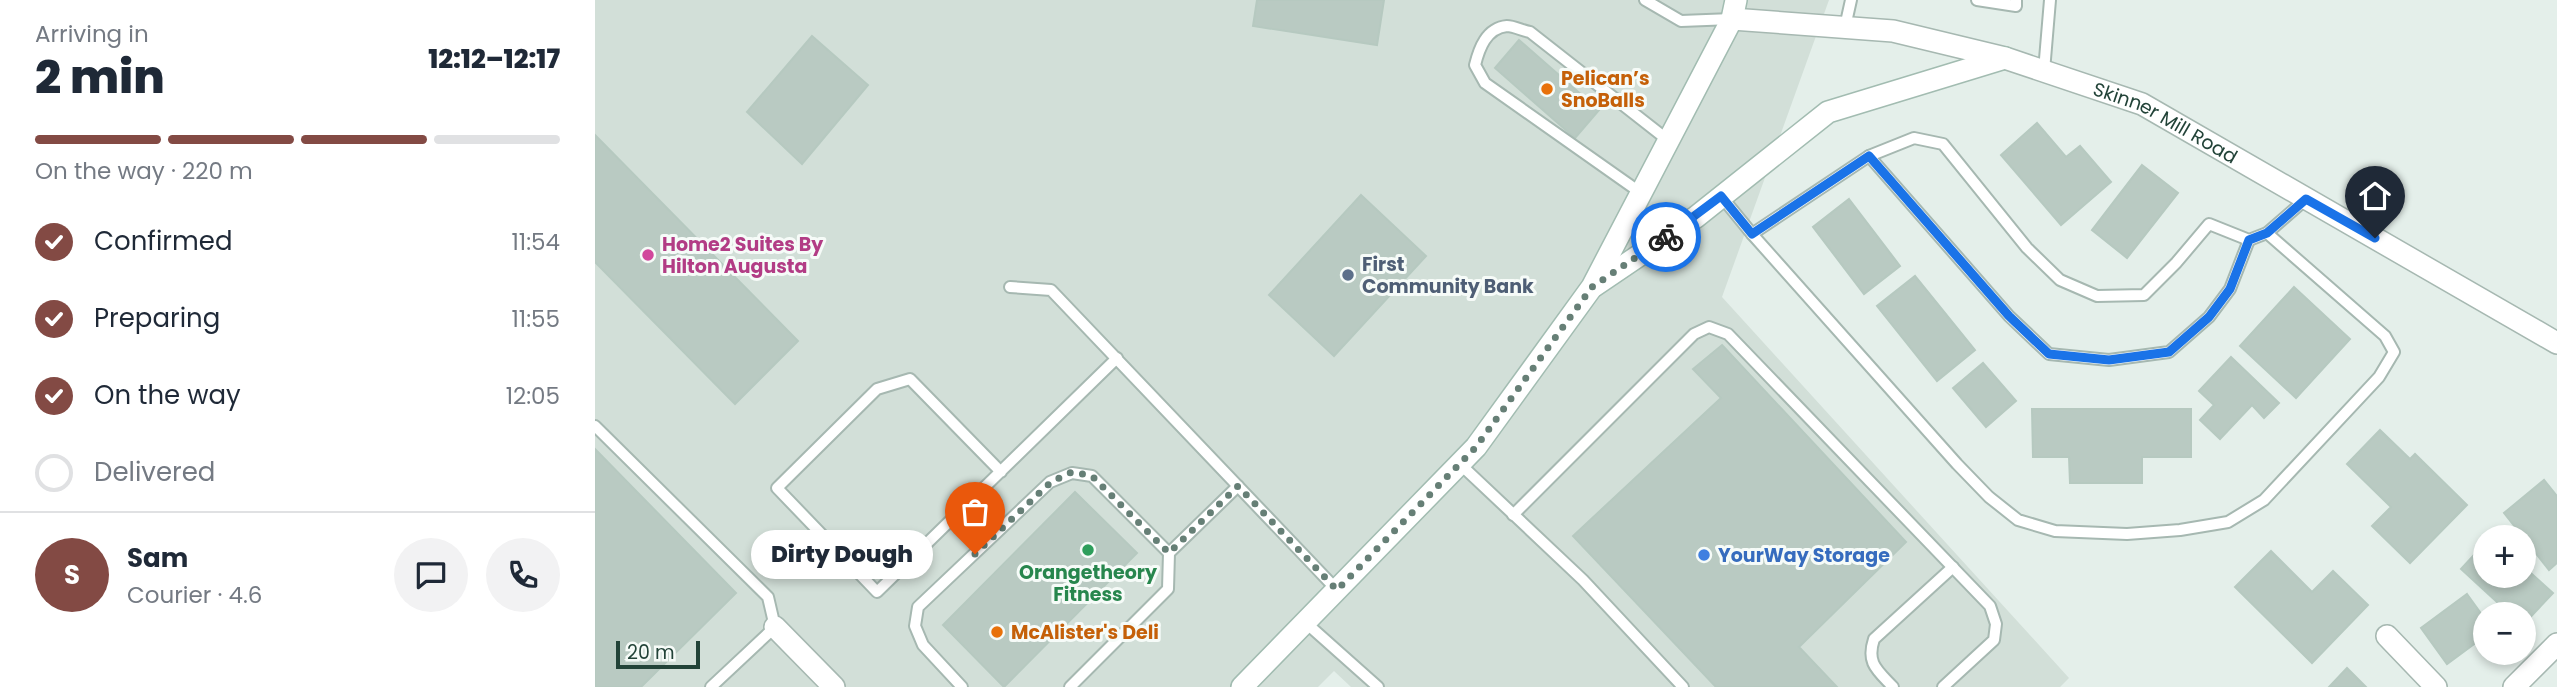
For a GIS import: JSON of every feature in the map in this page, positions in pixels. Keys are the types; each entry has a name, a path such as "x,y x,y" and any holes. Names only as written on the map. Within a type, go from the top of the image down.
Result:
{"main road":[{"name":"Skinner Mill Road","path":"1734,10 1845,27 1893,31 2005,58 2142,104 2557,343"},
{"path":"1242,687 1476,447 1592,287 1734,10"},
{"path":"1592,287 1696,217 1828,112 2005,58"},
{"path":"775,627 834,687"},
{"path":"2387,636 2436,687"},
{"path":"2514,687 2557,644"}],"lane":[{"path":"1645,0 1681,21 1734,10"},
{"path":"1845,27 1851,0"},
{"path":"1977,0 2016,6 2017,0"},
{"path":"2044,71 2050,0"},
{"path":"1641,193 1485,83 1475,65 1483,40 1495,30 1507,26 1530,33 1669,141"},
{"path":"1752,234 1869,156 1914,138 1943,144 2027,248 2060,280 2097,296 2144,295 2209,224 2249,240 2267,233 2306,199"},
{"path":"1869,156 2009,316 2049,354 2109,360 2169,352 2209,317 2230,289 2249,240"},
{"path":"1721,196 1752,234 1989,497 2018,520 2055,531 2127,534 2180,530 2228,522 2264,500 2379,377 2394,352 2385,336 2267,233"},
{"path":"1010,287 1051,290 1337,590"},
{"path":"1513,515 1694,334 1709,327 1728,334 1990,606 1996,624 1994,640 1943,687"},
{"path":"1001,471 910,379 877,389 777,488 877,592 1117,358"},
{"path":"595,426 768,597 775,627 711,687"},
{"path":"1460,464 1583,580 1683,687"},
{"path":"962,687 923,645 915,626 918,607 1051,482 1072,472 1092,476 1169,553"},
{"path":"1070,687 1168,589 1169,553 1238,486"},
{"path":"1893,687 1874,666 1870,653 1874,639 1953,567"},
{"path":"1305,622 1378,687"}],"shaded area":[{"path":"595,0 1829,0 1722,297 2069,678 2060,687 1351,687 1334,671 1318,687 595,687"}],"building":[{"path":"1257,0 1384,0 1377,45 1253,26"},
{"path":"812,36 868,85 802,164 747,112"},
{"name":"Pelican’s SnoBalls","path":"1519,40 1599,110 1575,138 1495,68"},
{"path":"2037,123 2066,157 2080,146 2111,182 2061,225 2001,155"},
{"path":"595,135 798,341 735,404 595,262"},
{"path":"2142,165 2178,193 2127,258 2092,230"},
{"name":"First Community Bank","path":"1361,195 1426,256 1334,356 1269,295"},
{"path":"1849,199 1900,266 1864,294 1813,227"},
{"path":"1915,276 1975,350 1937,381 1877,306"},
{"path":"2294,287 2350,339 2296,398 2240,346"},
{"path":"1722,345 1906,542 1799,647 1837,687 1716,687 1573,536 1721,398 1693,369"},
{"path":"2231,357 2279,403 2264,418 2252,405 2220,439 2200,420 2214,405 2199,391"},
{"path":"1983,363 2016,401 1986,427 1953,388"},
{"path":"2032,409 2191,409 2191,457 2142,457 2142,483 2070,483 2069,457 2033,457"},
{"path":"2380,430 2410,459 2415,454 2467,505 2410,563 2372,526 2391,507 2347,464"},
{"path":"595,449 736,593 641,687 595,687"},
{"path":"2544,480 2557,496 2557,563 2549,570 2536,554 2536,525 2513,525 2504,513"},
{"path":"1075,492 1137,553 1004,687 943,625"},
{"path":"2271,551 2312,592 2333,571 2368,605 2312,663 2235,587"},
{"path":"2473,556 2473,580 2461,569"},
{"path":"2536,578 2553,593 2536,611 2536,602 2497,602 2482,588 2536,588"},
{"path":"2467,594 2473,602 2473,645 2447,664 2421,628"},
{"path":"2347,668 2366,687 2329,687"}],"way so far":[{"path":"975,554 1051,482 1072,472 1092,476 1169,553 1238,486 1337,590 1476,447 1592,287 1666,237"}],"place":[{"name":"Pelican’s SnoBalls","path":"1547,89"},
{"name":"Home2 Suites By Hilton Augusta","path":"648,255"},
{"name":"First Community Bank","path":"1348,275"},
{"name":"Orangetheory Fitness","path":"1088,550"},
{"name":"Dirty Dough","path":"975,554"},
{"name":"YourWay Storage","path":"1704,555"},
{"name":"McAlister's Deli","path":"997,632"}],"route":[{"path":"1666,237 1721,196 1752,234 1869,156 2009,316 2049,354 2109,360 2169,352 2209,317 2230,289 2249,240 2267,233 2306,199 2375,238"}]}
